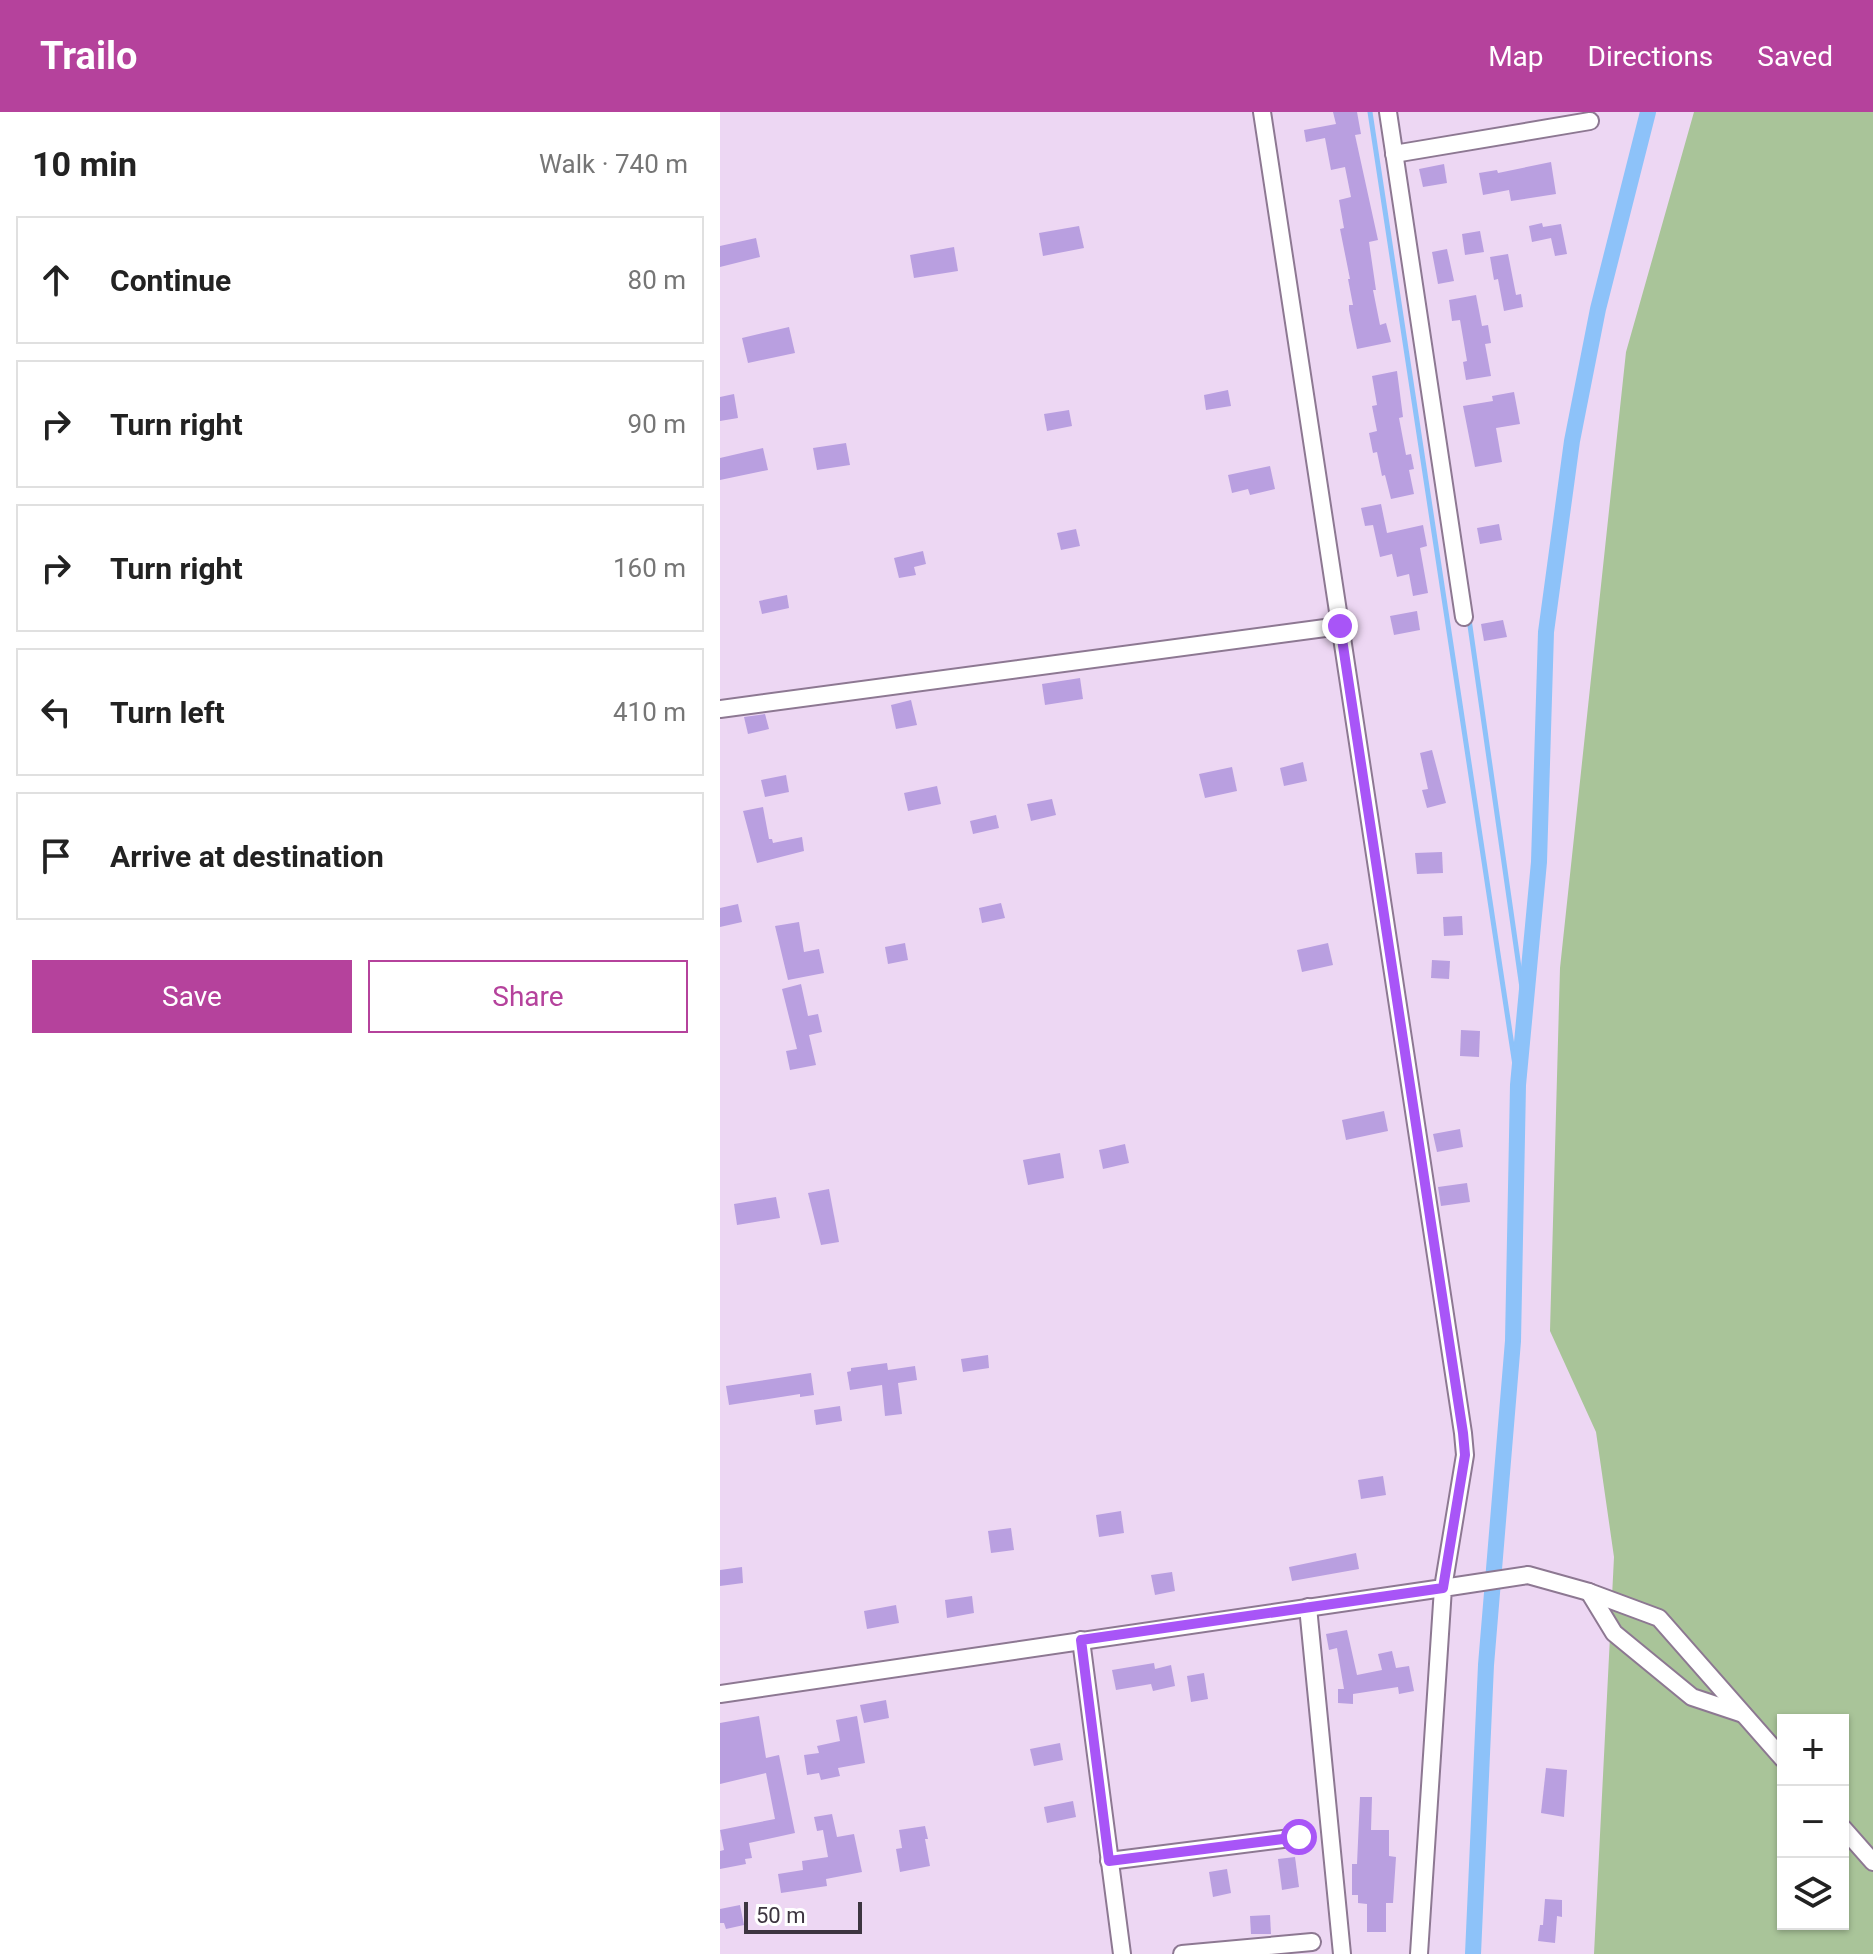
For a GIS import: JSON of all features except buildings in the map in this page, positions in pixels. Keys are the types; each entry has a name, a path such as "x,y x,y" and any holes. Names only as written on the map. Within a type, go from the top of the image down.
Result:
{"street":[{"path":"1262,112 1465,1455 1419,1954"},
{"path":"1388,112 1464,617"},
{"path":"1394,154 1590,121"},
{"path":"720,709 1340,626"},
{"path":"720,1694 1528,1575 1589,1592 1659,1618 1777,1752"},
{"path":"1589,1592 1614,1633 1692,1697 1745,1715"},
{"path":"1308,1607 1342,1954"},
{"path":"1081,1640 1122,1954"},
{"path":"1849,1835 1873,1862"},
{"path":"1109,1861 1299,1837"},
{"path":"1182,1954 1312,1942"}],"green space":[{"path":"1694,112 1873,112 1873,1954 1594,1954 1614,1557 1596,1432 1550,1331 1560,968 1626,352"}],"waterway":[{"path":"1370,112 1518,1085"},
{"path":"1473,1954 1486,1665 1513,1341 1518,1085 1539,862 1546,632 1572,441 1598,309 1648,112"},
{"path":"1469,619 1525,1009"}],"route":[{"path":"1299,1837 1109,1861 1081,1640 1443,1588 1465,1455 1463,1433 1340,626"}]}
